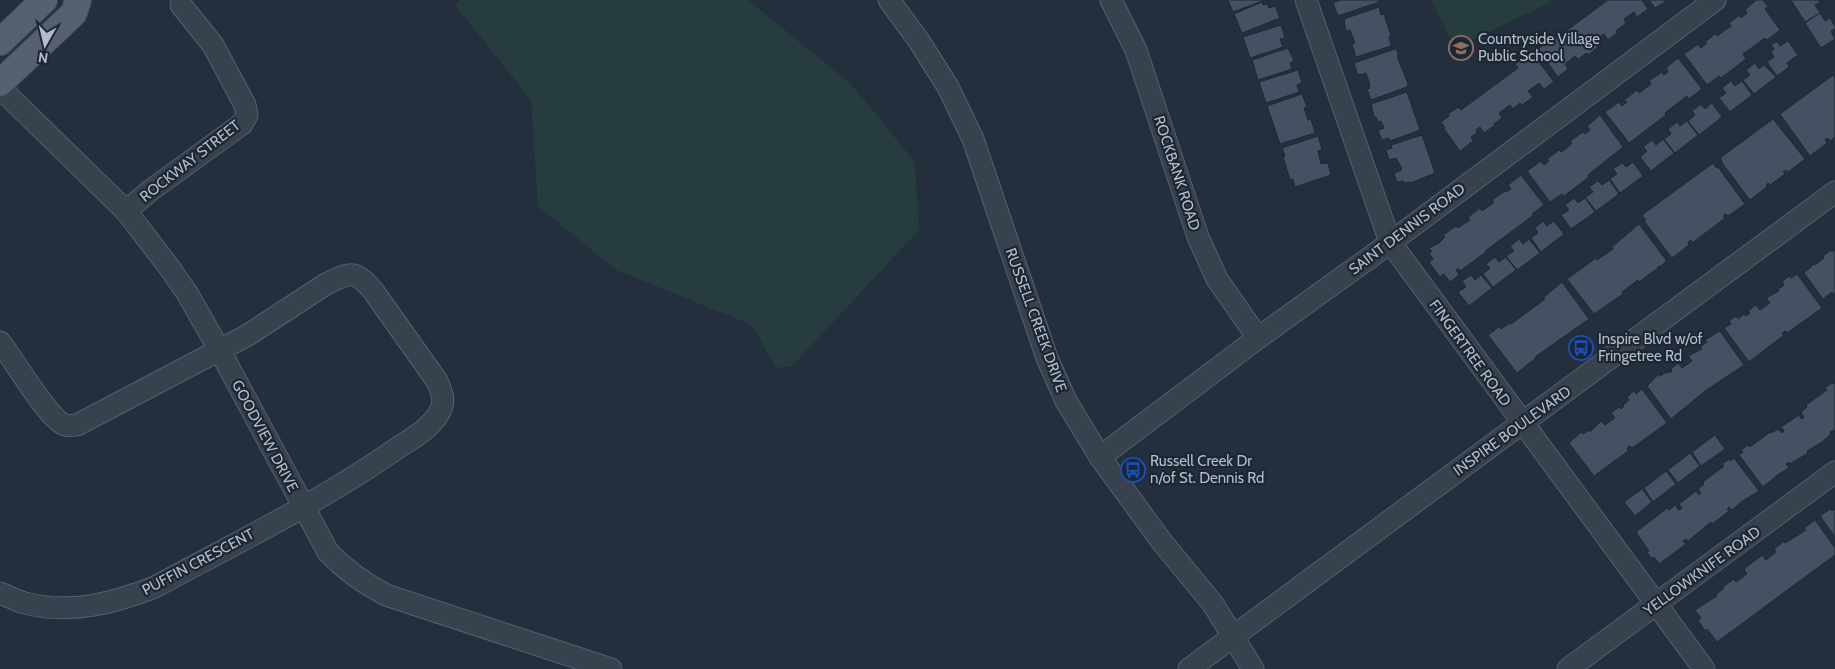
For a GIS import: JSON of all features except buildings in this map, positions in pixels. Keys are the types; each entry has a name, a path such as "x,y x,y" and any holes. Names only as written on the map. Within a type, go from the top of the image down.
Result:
{"main road":[{"path":"0,42 44,0"},
{"path":"0,83 74,14 78,0"}],"street":[{"name":"RUSSELL CREEK DRIVE","path":"889,0 919,41 948,87 973,139 1048,358 1066,401 1100,457 1162,542 1213,604 1253,669"},
{"name":"ROCKBANK ROAD","path":"1111,0 1136,50 1207,261 1217,279 1258,338"},
{"name":"FINGERTREE ROAD","path":"1306,0 1390,242 1704,669"},
{"name":"SAINT DENNIS ROAD","path":"1100,457 1714,0"},
{"name":"ROCKWAY STREET","path":"126,212 151,190 242,124 246,115 245,105 213,45 181,5"},
{"name":"GOODVIEW DRIVE","path":"0,88 126,212 188,293 328,552 341,565 371,588 407,603 611,669"},
{"name":"INSPIRE BOULEVARD","path":"1189,669 1835,192"},
{"name":"PUFFIN CRESCENT","path":"0,593 26,603 60,607 91,606 124,599 155,587 361,473 433,421 440,412 444,401 437,381 374,292 363,278 355,275 347,275 326,284 220,351"},
{"path":"0,342 47,408 65,425 77,425 220,351"},
{"name":"YELLOWKNIFE ROAD","path":"1568,669 1835,472"}],"green space":[{"path":"460,0 748,0 852,85 915,162 919,230 792,366 776,368 752,325 616,270 538,206 531,100 455,5"},
{"path":"1431,0 1550,0 1551,2 1455,48"}],"place":[{"name":"Countryside Village Public School","path":"1461,48"},
{"name":"Inspire Blvd w/of Fringetree Rd","path":"1581,348"},
{"name":"Russell Creek Dr n/of St. Dennis Rd","path":"1133,470"}]}
